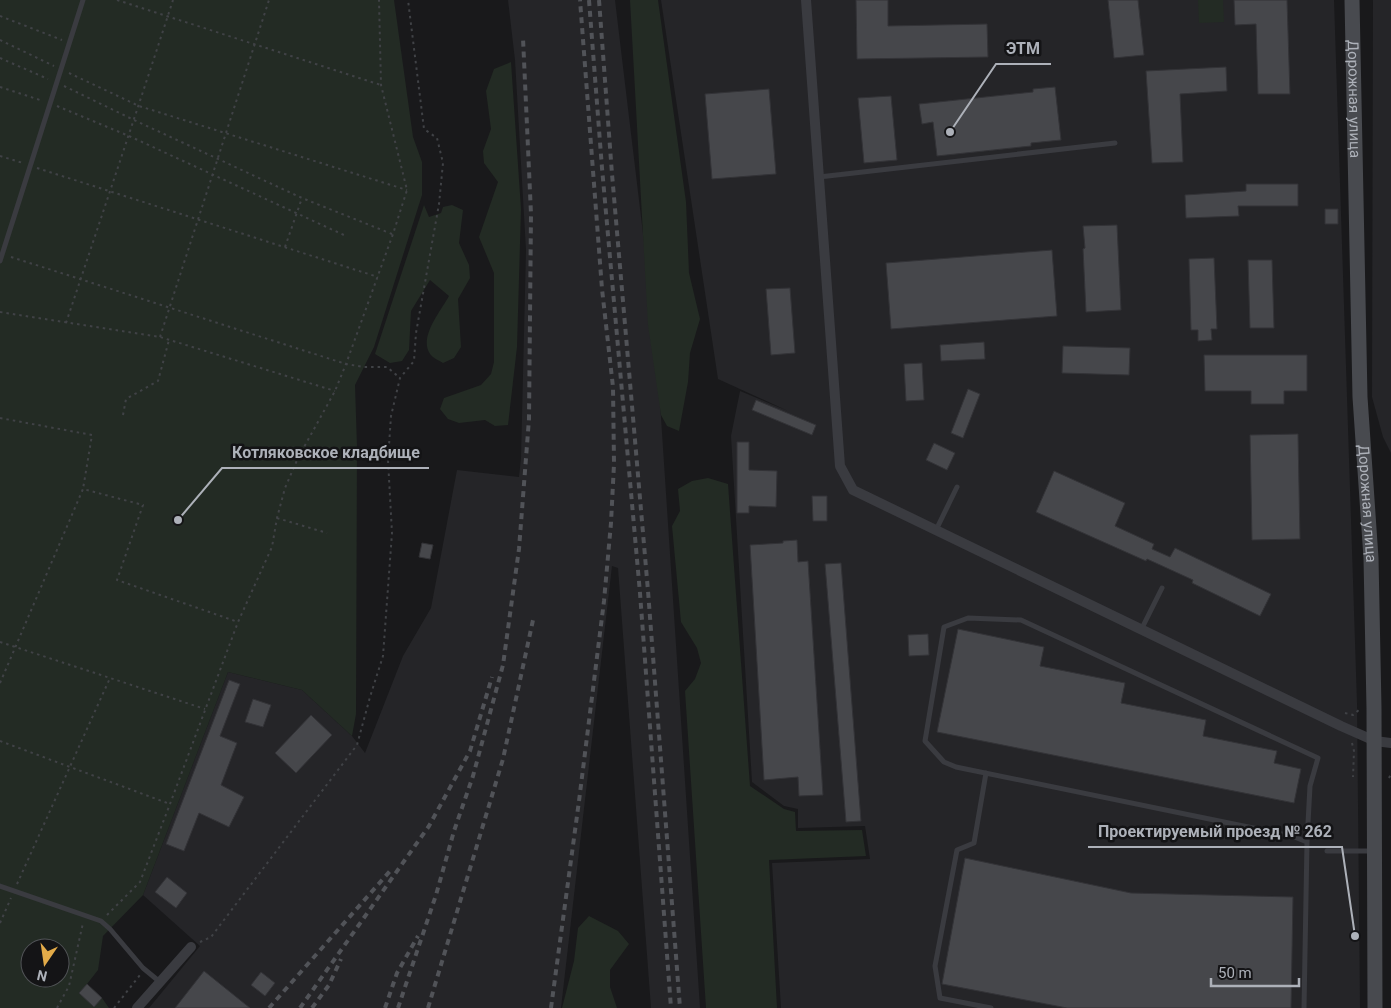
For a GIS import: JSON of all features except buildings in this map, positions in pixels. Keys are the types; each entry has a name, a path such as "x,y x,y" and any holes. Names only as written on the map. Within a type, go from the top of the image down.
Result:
{"main road":[{"name":"Дорожная улица","path":"1352,0 1360,397 1370,558 1375,741 1375,1008"}],"street":[{"path":"806,0 840,466 853,490 1332,722 1375,741 1391,743"},
{"path":"137,1008 191,947"}],"lane":[{"path":"0,261 83,0"},
{"path":"819,177 1115,143"},
{"path":"936,530 957,487"},
{"path":"1141,630 1162,588"},
{"path":"1304,1008 1310,786 1318,758 1021,620 968,618 944,627 925,741 944,762 956,767 1292,836 1307,842"},
{"path":"986,773 974,843 957,850 935,966 940,998 991,1008"},
{"path":"1327,851 1375,851"},
{"path":"0,886 101,921 145,970 160,982"}],"path":[{"path":"117,0 381,85"},
{"path":"66,323 173,0"},
{"path":"160,337 269,0"},
{"path":"101,921 140,882 238,622 272,546 285,488 298,458 335,391 378,277 407,190 381,85 379,0"},
{"path":"191,947 211,937 357,745 383,656 392,533 388,460 391,416 400,378 414,361 416,333 439,204 443,163 437,138 424,129 408,0"},
{"path":"0,16 69,43"},
{"path":"0,40 139,106 407,190"},
{"path":"0,58 56,82 302,198 393,234"},
{"path":"0,87 50,103 129,136 346,236"},
{"path":"0,156 378,277"},
{"path":"285,247 302,198"},
{"path":"2,254 346,364 364,367 387,367 400,378"},
{"path":"0,312 160,337 335,391"},
{"path":"123,415 126,399 158,381 169,340"},
{"path":"0,418 92,435 83,489 0,683"},
{"path":"83,489 143,504 117,580 238,622"},
{"path":"277,518 327,533"},
{"path":"0,642 205,709"},
{"path":"0,923 110,678"},
{"path":"1345,713 1353,715 1362,708"},
{"path":"1351,740 1354,751 1353,777"},
{"path":"0,741 170,804"},
{"path":"1389,778 1391,774"},
{"path":"57,1008 69,986 85,915"},
{"path":"114,1008 145,970"}],"shaded area":[{"path":"0,0 394,0 413,137 422,162 422,195 374,347 355,385 357,447 356,714 352,736 302,690 228,672 143,895 103,936 98,970 87,984 102,998 109,1008 0,1008"},
{"path":"508,0 615,0 656,342 700,1008 651,1008 618,568 612,566 561,1008 149,1008 200,946 143,895 228,672 302,690 352,736 365,753 403,656 431,608 457,470 519,477 526,250 515,60"},
{"path":"630,0 658,0 686,202 689,273 700,319 690,353 688,382 679,431 667,426 661,415 648,325"},
{"path":"661,0 1334,0 1357,703 1360,1008 781,1008 772,863 870,859 865,826 798,828 798,809 784,806 752,782 731,436 740,391 788,411 718,379"},
{"path":"1198,0 1223,0 1224,22 1199,23"},
{"path":"1373,0 1391,0 1391,453 1383,437 1372,397"},
{"path":"511,62 521,209 517,347 508,425 495,426 485,420 459,423 448,419 440,409 444,398 481,385 491,374 494,362 494,273 479,237 498,182 484,163 483,151 491,129 486,91 494,69"},
{"path":"424,205 429,217 441,213 443,207 452,205 463,210 459,243 469,265 470,278 458,299 461,347 454,358 443,363 434,358 428,350 428,335 431,326 449,296 430,280 411,311 409,350 402,361 390,363 375,354"},
{"path":"708,478 728,484 750,786 784,809 795,812 796,831 862,830 866,856 769,860 777,1008 706,1008 685,691 695,679 701,663 697,648 681,622 672,526 680,511 678,489 692,481"},
{"path":"589,916 618,931 629,944 610,970 610,987 617,1008 562,1008 574,961 578,928"}],"railway":[{"path":"551,1008 604,601 614,464 613,387 602,289 580,0"},
{"path":"589,0 640,593 671,1008"},
{"path":"599,0 648,591 680,1008"},
{"path":"398,1008 473,776 503,665 519,549 529,419 531,214 523,38"},
{"path":"428,1008 503,759 533,620"},
{"path":"300,1008 429,826 470,751 492,677"},
{"path":"269,1008 390,871"},
{"path":"385,1008 397,973 418,936"},
{"path":"312,1008 329,985 341,959"}],"place":[{"name":"ЭТМ","path":"950,132"},
{"name":"Котляковское кладбище","path":"178,520"},
{"name":"Проектируемый проезд № 262","path":"1355,936"}]}
